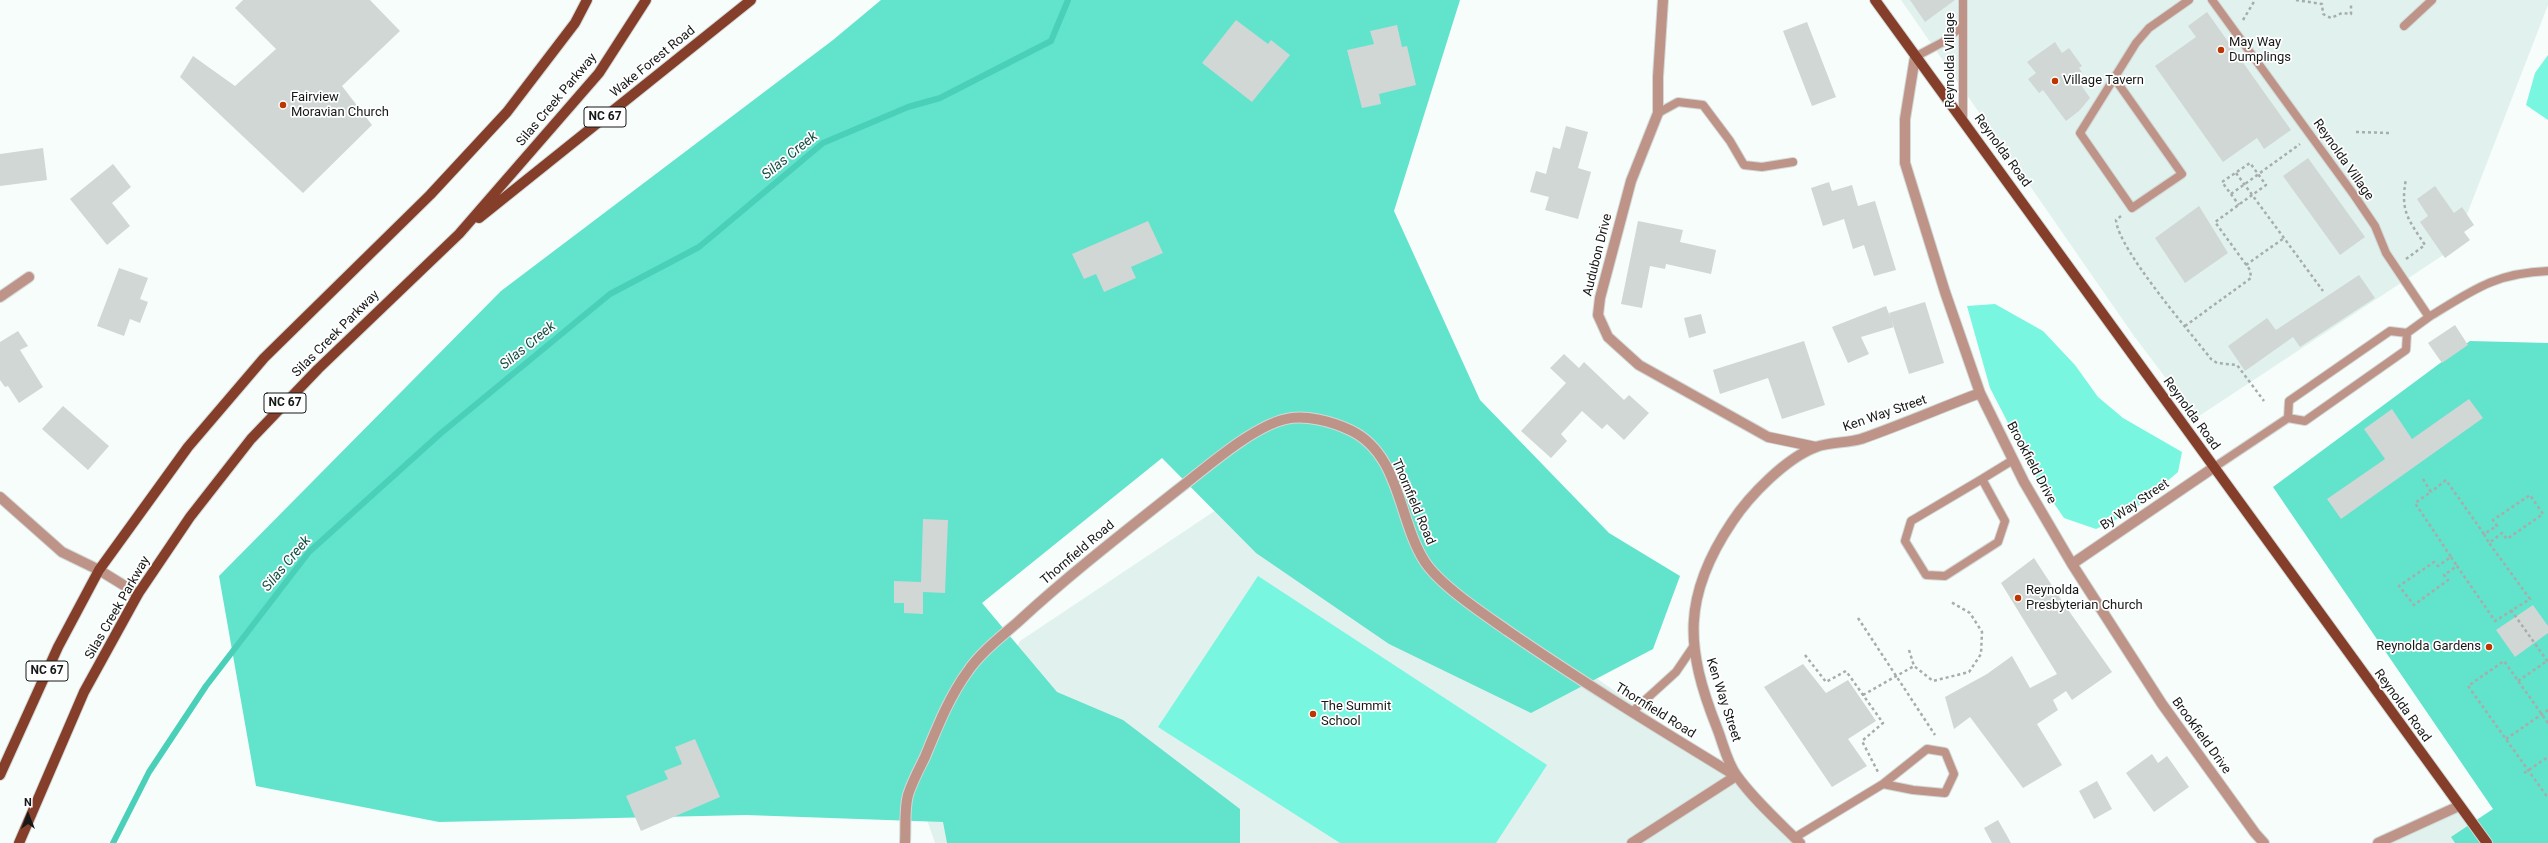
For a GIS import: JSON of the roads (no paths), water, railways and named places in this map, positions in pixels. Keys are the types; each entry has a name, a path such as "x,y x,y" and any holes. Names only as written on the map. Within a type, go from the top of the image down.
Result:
{"main road":[{"name":"NC 67","path":"0,775 58,647 99,570 188,448 259,364 430,195 507,112 575,23 587,0"},
{"name":"Silas Creek Parkway","path":"19,843 84,692 138,594 190,516 251,439 318,369 459,234 599,73 646,0"},
{"name":"Wake Forest Road","path":"459,234 751,0"},
{"name":"Reynolda Road","path":"1875,0 2213,468 2487,843"}],"street":[{"path":"1658,113 1658,76 1663,0"},
{"name":"Brookfield Drive","path":"1915,57 1905,119 1905,163 1944,292 1980,393 2013,460 2072,564 2162,704 2254,833 2264,843"},
{"name":"Audubon Drive","path":"1658,113 1631,181 1600,298 1598,315 1608,337 1639,365 1768,437 1816,447"},
{"path":"0,297 29,277"},
{"name":"Ken Way Street","path":"1797,840 1736,776 1705,697 1693,647 1694,606 1704,570 1712,553 1754,493 1787,465 1816,447 1859,439 1980,393"},
{"name":"Thornfield Road","path":"905,843 908,797 940,722 965,674 976,659 1036,605 1120,535 1222,456 1275,422 1289,418 1314,420 1339,426 1353,431 1368,443 1385,465 1418,548 1426,564 1438,577 1494,621 1570,673 1736,776"},
{"name":"By Way Street","path":"2072,564 2213,468"},
{"path":"0,497 62,552 99,570 138,594"},
{"path":"1632,843 1736,776"},
{"path":"2378,843 2459,806"}],"lane":[{"name":"Reynolda Village","path":"1963,0 1961,27 1963,120"},
{"path":"2115,78 2182,174 2132,208 2080,133 2136,43 2149,28 2189,0"},
{"name":"Reynolda Village","path":"2212,0 2354,195 2375,226 2386,254 2429,317"},
{"path":"2404,26 2432,0"},
{"path":"1915,57 1944,42 1961,27"},
{"path":"1658,113 1678,102 1703,105 1730,141 1744,165 1762,167 1793,162"},
{"path":"2288,418 2289,401 2390,331 2407,333 2429,317 2499,278 2523,272 2548,271"},
{"path":"2213,468 2288,418 2305,421 2406,350 2407,333"},
{"path":"1982,479 2005,521 1998,542 1944,576 1926,575 1905,541 1911,521 2013,460"},
{"path":"1632,712 1676,672 1693,647"},
{"path":"1797,840 1883,784 1927,749 1945,752 1954,774 1945,793 1913,790 1883,784"}],"waterway":[{"name":"Silas Creek","path":"113,843 149,772 206,686 309,552 440,434 610,294 699,247 823,143 908,107 940,98 1051,41 1068,0"}],"place":[{"name":"May Way Dumplings","path":"2221,50"},
{"name":"Village Tavern","path":"2055,81"},
{"name":"Fairview Moravian Church","path":"283,105"},
{"name":"Reynolda Presbyterian Church","path":"2018,598"},
{"name":"Reynolda Gardens","path":"2489,647"},
{"name":"The Summit School","path":"1313,714"}]}
